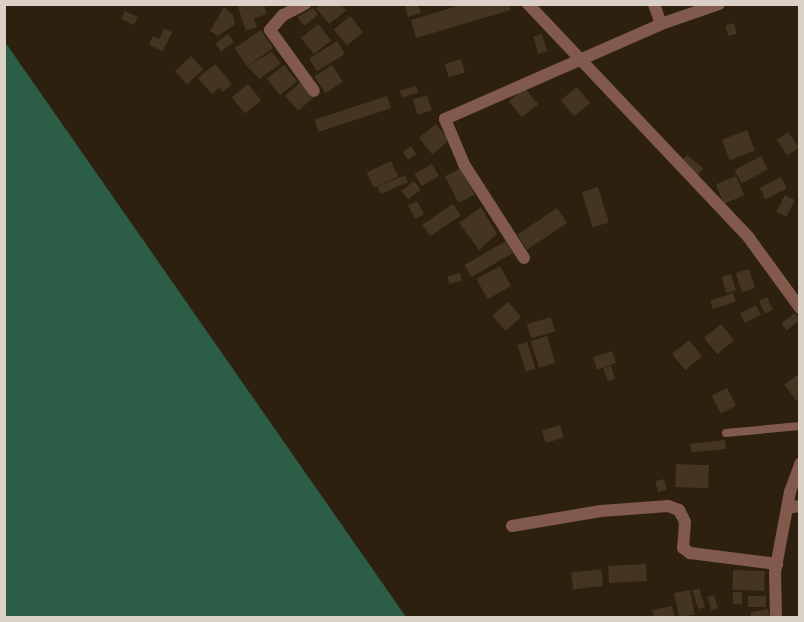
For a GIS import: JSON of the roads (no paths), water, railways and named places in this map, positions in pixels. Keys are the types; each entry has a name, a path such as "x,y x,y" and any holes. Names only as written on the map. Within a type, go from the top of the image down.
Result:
{"street":[{"path":"304,4 283,15 270,30 314,91"},
{"path":"528,4 580,62 749,238 800,308"},
{"path":"654,4 661,24"},
{"path":"524,258 464,164 445,119 580,62 661,24 719,4"},
{"path":"776,618 777,564 793,507 800,464"},
{"path":"512,526 602,511 668,506 679,510 685,522 683,548 690,553 777,564"}],"lane":[{"path":"726,433 800,426"}]}
